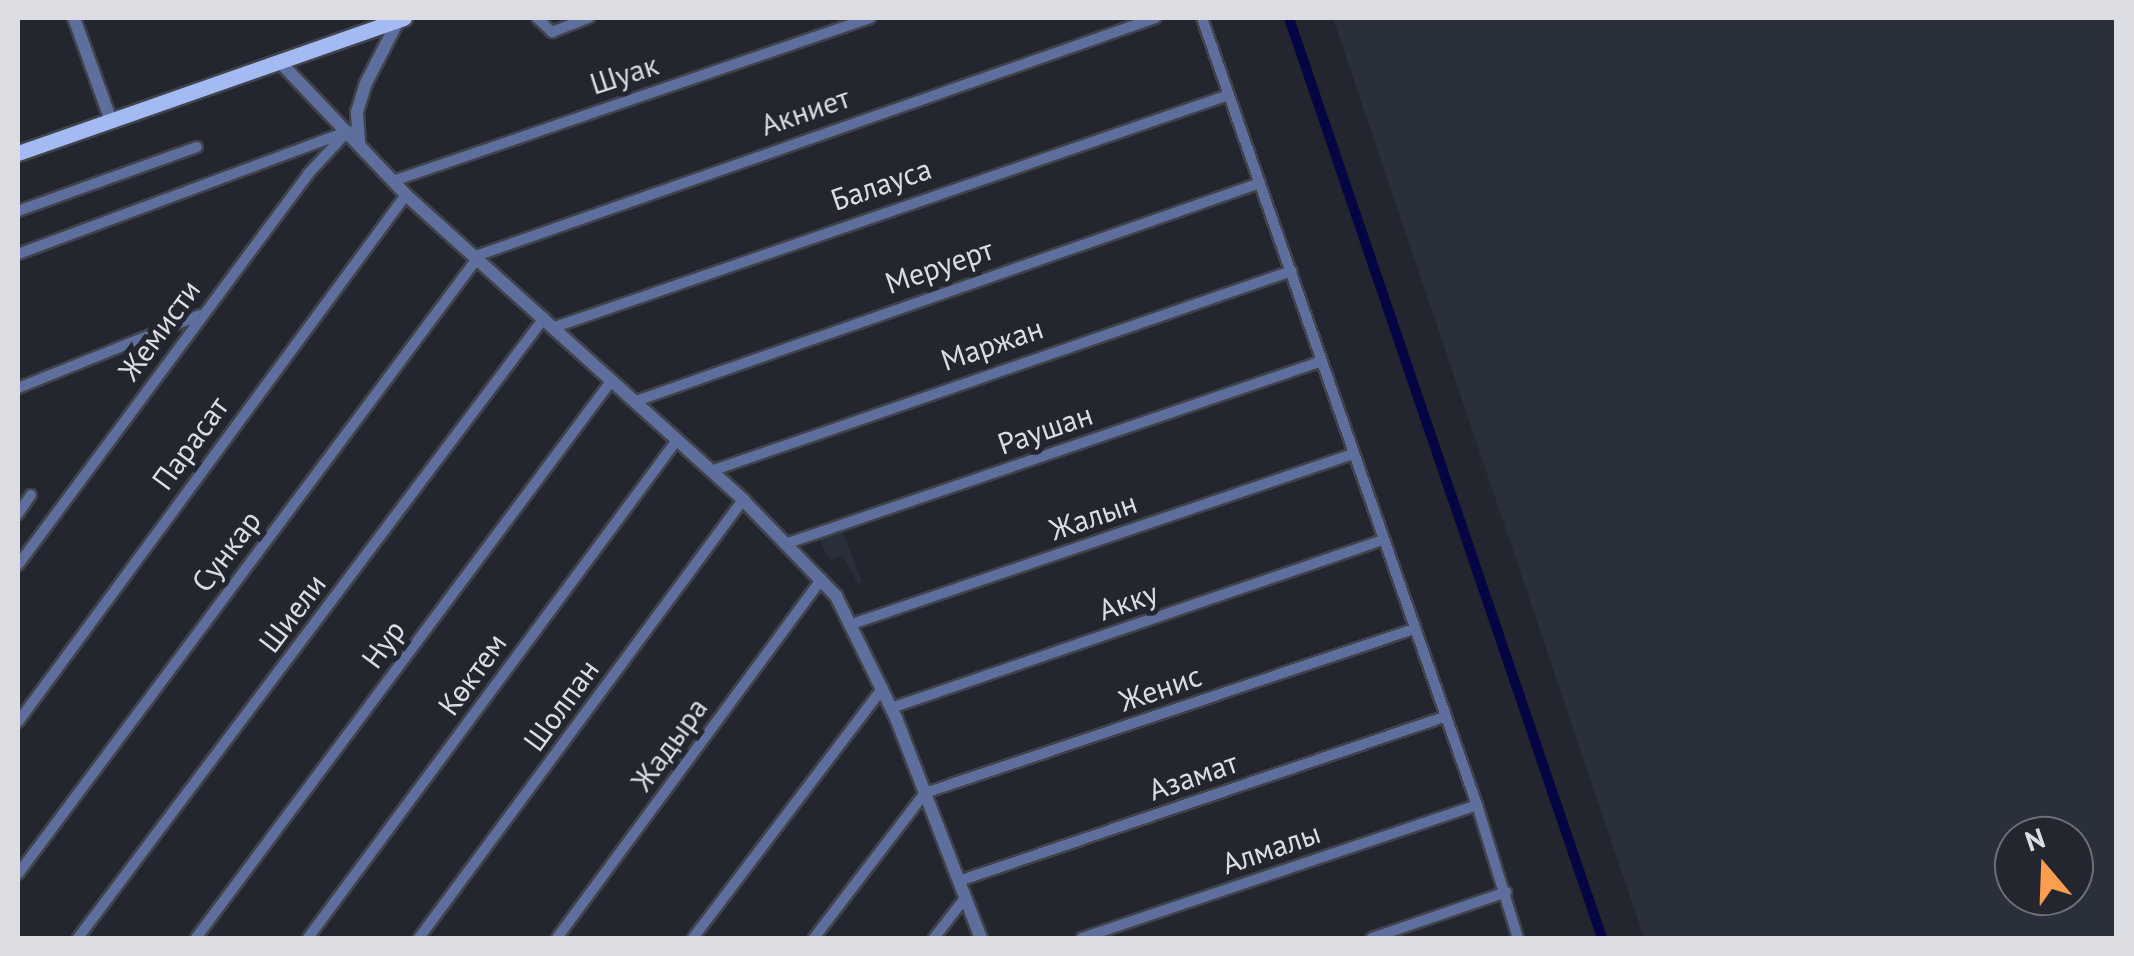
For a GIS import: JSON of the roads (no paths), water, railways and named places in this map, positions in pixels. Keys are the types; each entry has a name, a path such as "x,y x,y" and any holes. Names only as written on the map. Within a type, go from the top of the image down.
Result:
{"main road":[{"path":"18,153 402,18"}],"street":[{"path":"74,18 111,121"},
{"path":"359,142 357,112 365,85 402,18"},
{"path":"537,18 552,32 589,18"},
{"name":"Шуак","path":"396,180 870,18"},
{"name":"Акниет","path":"474,258 1155,18"},
{"path":"1202,18 1226,96 1292,271 1319,362 1411,630 1477,805 1518,938"},
{"path":"279,61 396,180 406,195 636,401 822,579 852,624 891,708 981,938"},
{"name":"Балауса","path":"550,322 1226,96"},
{"path":"18,254 348,131"},
{"name":"Жемисти","path":"18,565 201,315 348,131"},
{"path":"18,211 197,147"},
{"name":"Меруерт","path":"636,401 1260,183"},
{"name":"Парасат","path":"18,722 406,195"},
{"name":"Сункар","path":"18,874 474,258"},
{"name":"Маржан","path":"711,471 1292,271"},
{"path":"18,388 201,315"},
{"name":"Шиели","path":"78,938 550,322"},
{"name":"Раушан","path":"788,543 1319,362"},
{"name":"Нур","path":"196,938 612,380"},
{"name":"Көктем","path":"308,938 676,440"},
{"name":"Жалын","path":"852,624 1350,455"},
{"path":"18,514 32,495"},
{"name":"Шолпан","path":"419,938 743,500"},
{"name":"Акку","path":"891,708 1380,541"},
{"name":"Жадыра","path":"557,938 822,579"},
{"name":"Женис","path":"925,793 1411,630"},
{"path":"693,938 882,688"},
{"name":"Азамат","path":"959,882 1444,717"},
{"path":"814,938 925,793"},
{"name":"Алмалы","path":"1082,938 1477,805"},
{"path":"1372,938 1506,892"},
{"path":"934,938 965,898"}],"waterway":[{"path":"1289,18 1602,938"}]}
